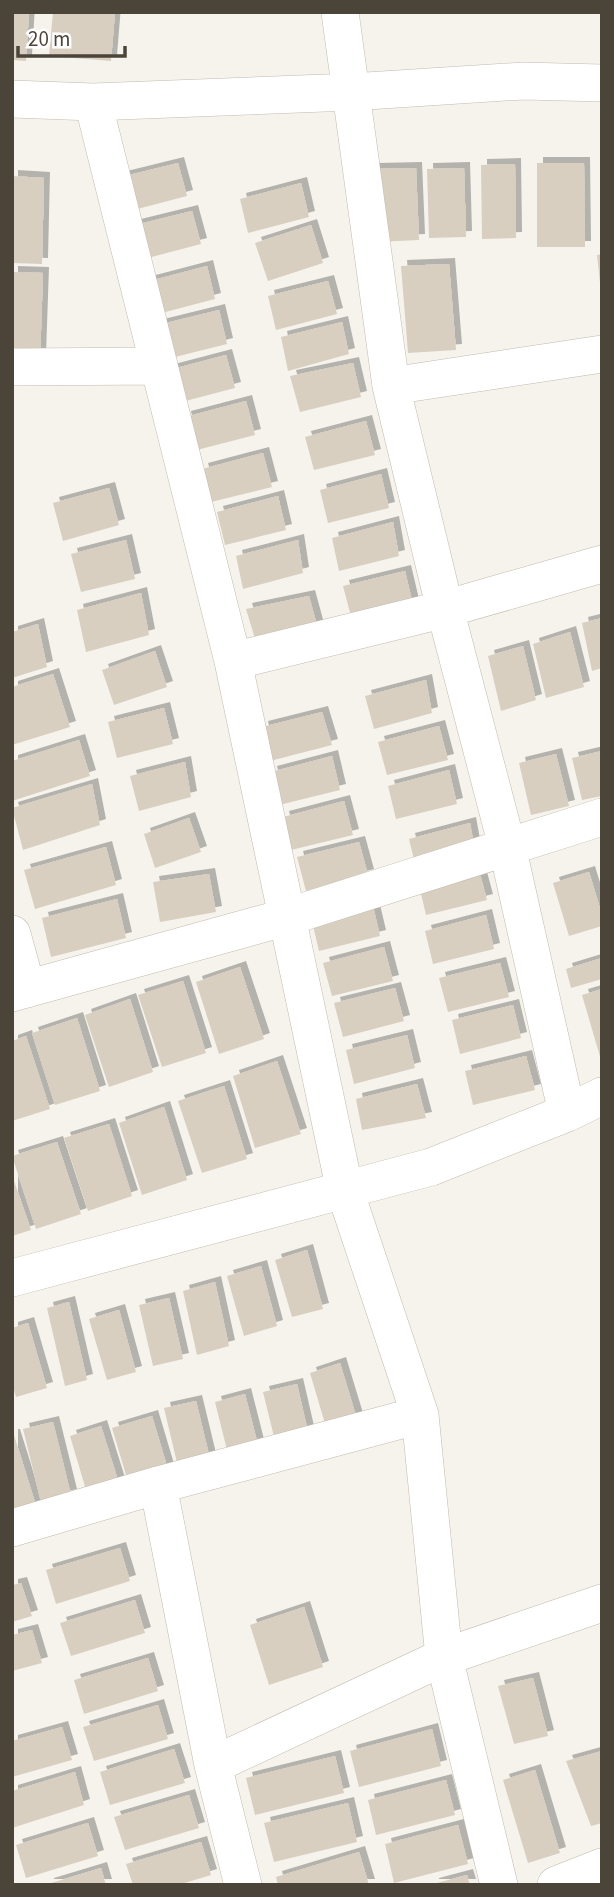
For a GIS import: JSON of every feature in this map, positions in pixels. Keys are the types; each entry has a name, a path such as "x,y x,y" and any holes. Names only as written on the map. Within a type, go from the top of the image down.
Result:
{"street":[{"path":"340,12 391,386 445,609 507,846 567,1113"},
{"path":"12,99 93,102 351,92 523,81 602,83"},
{"path":"93,102 233,661 345,1191 419,1415 444,1657 499,1885"},
{"path":"391,386 602,354"},
{"path":"12,367 159,366"},
{"path":"233,661 445,609 602,564"},
{"path":"12,934 19,991 287,917 602,817"},
{"path":"12,1278 432,1167 567,1113 602,1096"},
{"path":"12,1528 158,1485 419,1415"},
{"path":"158,1485 213,1765 243,1885"},
{"path":"213,1765 444,1657 602,1603"},
{"path":"556,1885 602,1867"}],"building":[{"path":"12,12 29,12 26,61 12,60"},
{"path":"53,12 115,12 111,61 49,56"},
{"path":"178,163 187,196 126,212 117,178"},
{"path":"537,163 584,163 585,247 537,247"},
{"path":"515,164 516,238 482,239 481,165"},
{"path":"416,168 419,240 376,242 372,169"},
{"path":"464,168 466,237 429,238 427,169"},
{"path":"12,176 44,178 42,264 12,263"},
{"path":"301,183 309,217 248,233 240,199"},
{"path":"192,211 201,244 140,260 131,226"},
{"path":"311,225 323,263 268,281 255,243"},
{"path":"602,254 602,283 600,283 597,255"},
{"path":"449,264 456,350 408,353 401,266"},
{"path":"207,266 215,299 154,315 146,282"},
{"path":"12,272 43,273 40,360 12,359"},
{"path":"328,281 337,314 276,330 268,296"},
{"path":"219,310 227,344 167,359 158,325"},
{"path":"342,322 349,354 288,371 281,337"},
{"path":"226,355 235,388 174,404 165,371"},
{"path":"353,363 361,397 300,412 290,376"},
{"path":"246,401 255,435 193,451 185,417"},
{"path":"366,421 375,455 314,470 305,437"},
{"path":"263,453 272,487 211,502 202,469"},
{"path":"381,474 389,508 328,523 320,490"},
{"path":"109,488 119,525 63,541 53,503"},
{"path":"278,496 286,530 225,545 217,512"},
{"path":"393,522 399,556 339,571 332,538"},
{"path":"126,540 135,579 81,592 71,554"},
{"path":"298,540 303,573 243,589 236,556"},
{"path":"405,571 413,605 352,620 343,586"},
{"path":"141,593 149,635 86,652 77,610"},
{"path":"309,596 318,629 257,645 246,609"},
{"path":"602,618 602,668 592,671 582,623"},
{"path":"38,624 47,667 12,678 12,632"},
{"path":"570,632 584,687 546,698 533,644"},
{"path":"523,646 536,700 501,711 488,656"},
{"path":"155,651 167,687 114,705 102,670"},
{"path":"53,674 70,727 12,745 12,687"},
{"path":"426,680 432,713 374,729 365,696"},
{"path":"164,708 173,744 117,758 108,722"},
{"path":"322,712 332,745 270,761 262,727"},
{"path":"439,726 448,760 387,775 378,742"},
{"path":"79,740 90,776 12,801 12,761"},
{"path":"602,751 602,796 582,800 572,758"},
{"path":"556,754 569,806 531,815 519,763"},
{"path":"332,756 340,790 279,805 271,772"},
{"path":"185,762 191,797 139,811 130,776"},
{"path":"449,770 457,804 396,819 388,786"},
{"path":"92,784 100,825 23,850 12,808"},
{"path":"344,801 353,835 291,850 283,817"},
{"path":"189,818 201,852 155,868 144,834"},
{"path":"470,823 476,856 417,872 409,839"},
{"path":"359,842 368,875 306,891 297,857"},
{"path":"106,847 116,885 35,909 24,870"},
{"path":"478,867 487,900 426,915 418,881"},
{"path":"589,872 602,915 602,926 569,936 553,883"},
{"path":"209,874 216,912 160,922 153,882"},
{"path":"117,899 126,938 51,957 42,918"},
{"path":"372,902 380,936 319,951 311,917"},
{"path":"486,915 494,949 433,964 425,931"},
{"path":"384,947 393,981 332,996 323,963"},
{"path":"602,958 602,979 571,988 566,969"},
{"path":"500,963 509,997 448,1012 439,978"},
{"path":"240,967 264,1039 219,1054 196,982"},
{"path":"183,981 206,1053 162,1067 138,995"},
{"path":"395,988 404,1021 343,1037 334,1003"},
{"path":"602,989 602,1059 601,1060 582,995"},
{"path":"130,999 153,1072 109,1087 85,1015"},
{"path":"513,1005 521,1038 460,1054 452,1020"},
{"path":"77,1018 100,1091 55,1105 32,1033"},
{"path":"407,1035 415,1068 354,1084 346,1050"},
{"path":"26,1036 50,1109 12,1121 12,1041"},
{"path":"526,1056 535,1090 473,1105 465,1071"},
{"path":"277,1061 301,1134 255,1148 233,1076"},
{"path":"417,1084 426,1118 362,1130 356,1099"},
{"path":"224,1086 247,1159 202,1173 178,1101"},
{"path":"164,1107 187,1180 142,1195 119,1123"},
{"path":"109,1124 132,1196 88,1211 64,1138"},
{"path":"57,1142 81,1214 36,1229 12,1156"},
{"path":"12,1175 31,1230 12,1236"},
{"path":"307,1250 323,1309 292,1317 275,1260"},
{"path":"261,1266 277,1326 244,1336 227,1276"},
{"path":"215,1282 229,1346 197,1355 183,1291"},
{"path":"169,1298 183,1359 153,1366 139,1305"},
{"path":"69,1302 87,1380 65,1386 47,1308"},
{"path":"119,1310 136,1372 107,1380 89,1319"},
{"path":"28,1323 47,1388 16,1397 12,1383 12,1328"},
{"path":"340,1363 357,1419 326,1427 310,1373"},
{"path":"297,1384 309,1436 276,1445 263,1392"},
{"path":"245,1394 260,1453 230,1462 215,1402"},
{"path":"196,1401 210,1459 178,1467 164,1408"},
{"path":"152,1416 169,1473 129,1485 112,1428"},
{"path":"53,1422 71,1495 41,1502 23,1429"},
{"path":"101,1426 121,1490 89,1500 70,1436"},
{"path":"12,1435 38,1512 12,1520"},
{"path":"120,1548 130,1581 56,1604 46,1570"},
{"path":"21,1583 32,1616 12,1622 12,1585"},
{"path":"135,1600 145,1633 71,1656 60,1623"},
{"path":"304,1607 323,1667 269,1685 250,1625"},
{"path":"32,1630 42,1663 12,1671 12,1635"},
{"path":"148,1658 158,1691 84,1714 74,1680"},
{"path":"533,1678 548,1736 514,1744 498,1686"},
{"path":"158,1705 168,1739 94,1761 83,1727"},
{"path":"62,1727 72,1760 12,1777 12,1741"},
{"path":"432,1729 441,1766 359,1787 350,1751"},
{"path":"174,1749 185,1783 110,1805 100,1772"},
{"path":"602,1751 602,1823 591,1826 566,1761"},
{"path":"335,1756 344,1793 255,1815 246,1778"},
{"path":"535,1770 560,1853 528,1863 503,1780"},
{"path":"75,1772 84,1805 12,1828 12,1791"},
{"path":"446,1780 455,1815 376,1835 368,1800"},
{"path":"189,1795 199,1828 125,1850 114,1817"},
{"path":"348,1803 357,1842 274,1862 264,1823"},
{"path":"88,1823 98,1856 26,1878 16,1845"},
{"path":"458,1825 468,1864 394,1883 385,1844"},
{"path":"201,1842 211,1875 178,1885 133,1885 126,1864"},
{"path":"359,1852 369,1885 278,1885 276,1877"},
{"path":"101,1868 106,1885 48,1885 48,1884"},
{"path":"467,1875 470,1885 433,1885 433,1884"}]}
